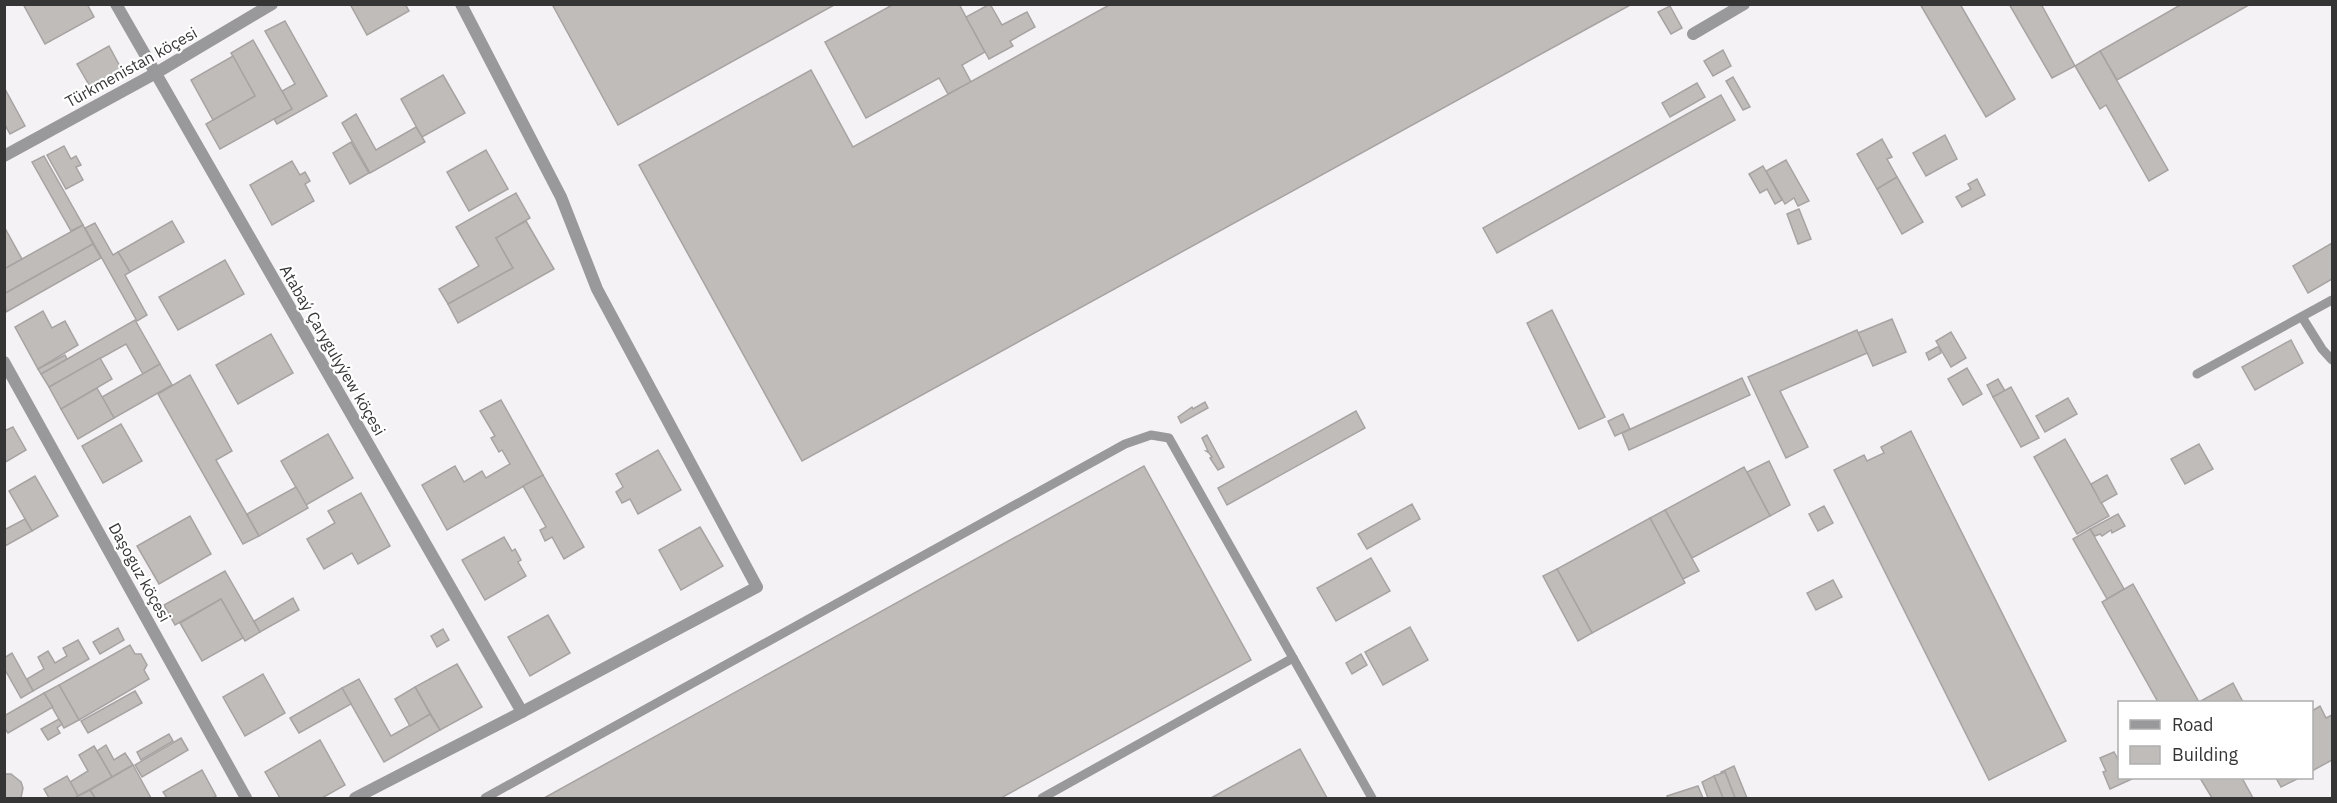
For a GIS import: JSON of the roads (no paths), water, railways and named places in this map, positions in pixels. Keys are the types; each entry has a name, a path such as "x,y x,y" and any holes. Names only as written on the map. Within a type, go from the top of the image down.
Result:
{"street":[{"name":"Atabaý Çarygulyýew köçesi","path":"116,4 522,712"},
{"name":"Türkmenistan köçesi","path":"4,156 156,73 272,4"},
{"path":"355,798 522,712 757,586 597,289 561,197 461,4"},
{"path":"1693,34 1744,4"},
{"name":"Daşoguz köçesi","path":"4,362 246,798"}],"lane":[{"path":"2197,374 2332,300"},
{"path":"2302,317 2322,349 2332,360"},
{"path":"485,798 1125,444 1151,435 1169,438 1372,798"},
{"path":"1042,798 1293,658"}]}
